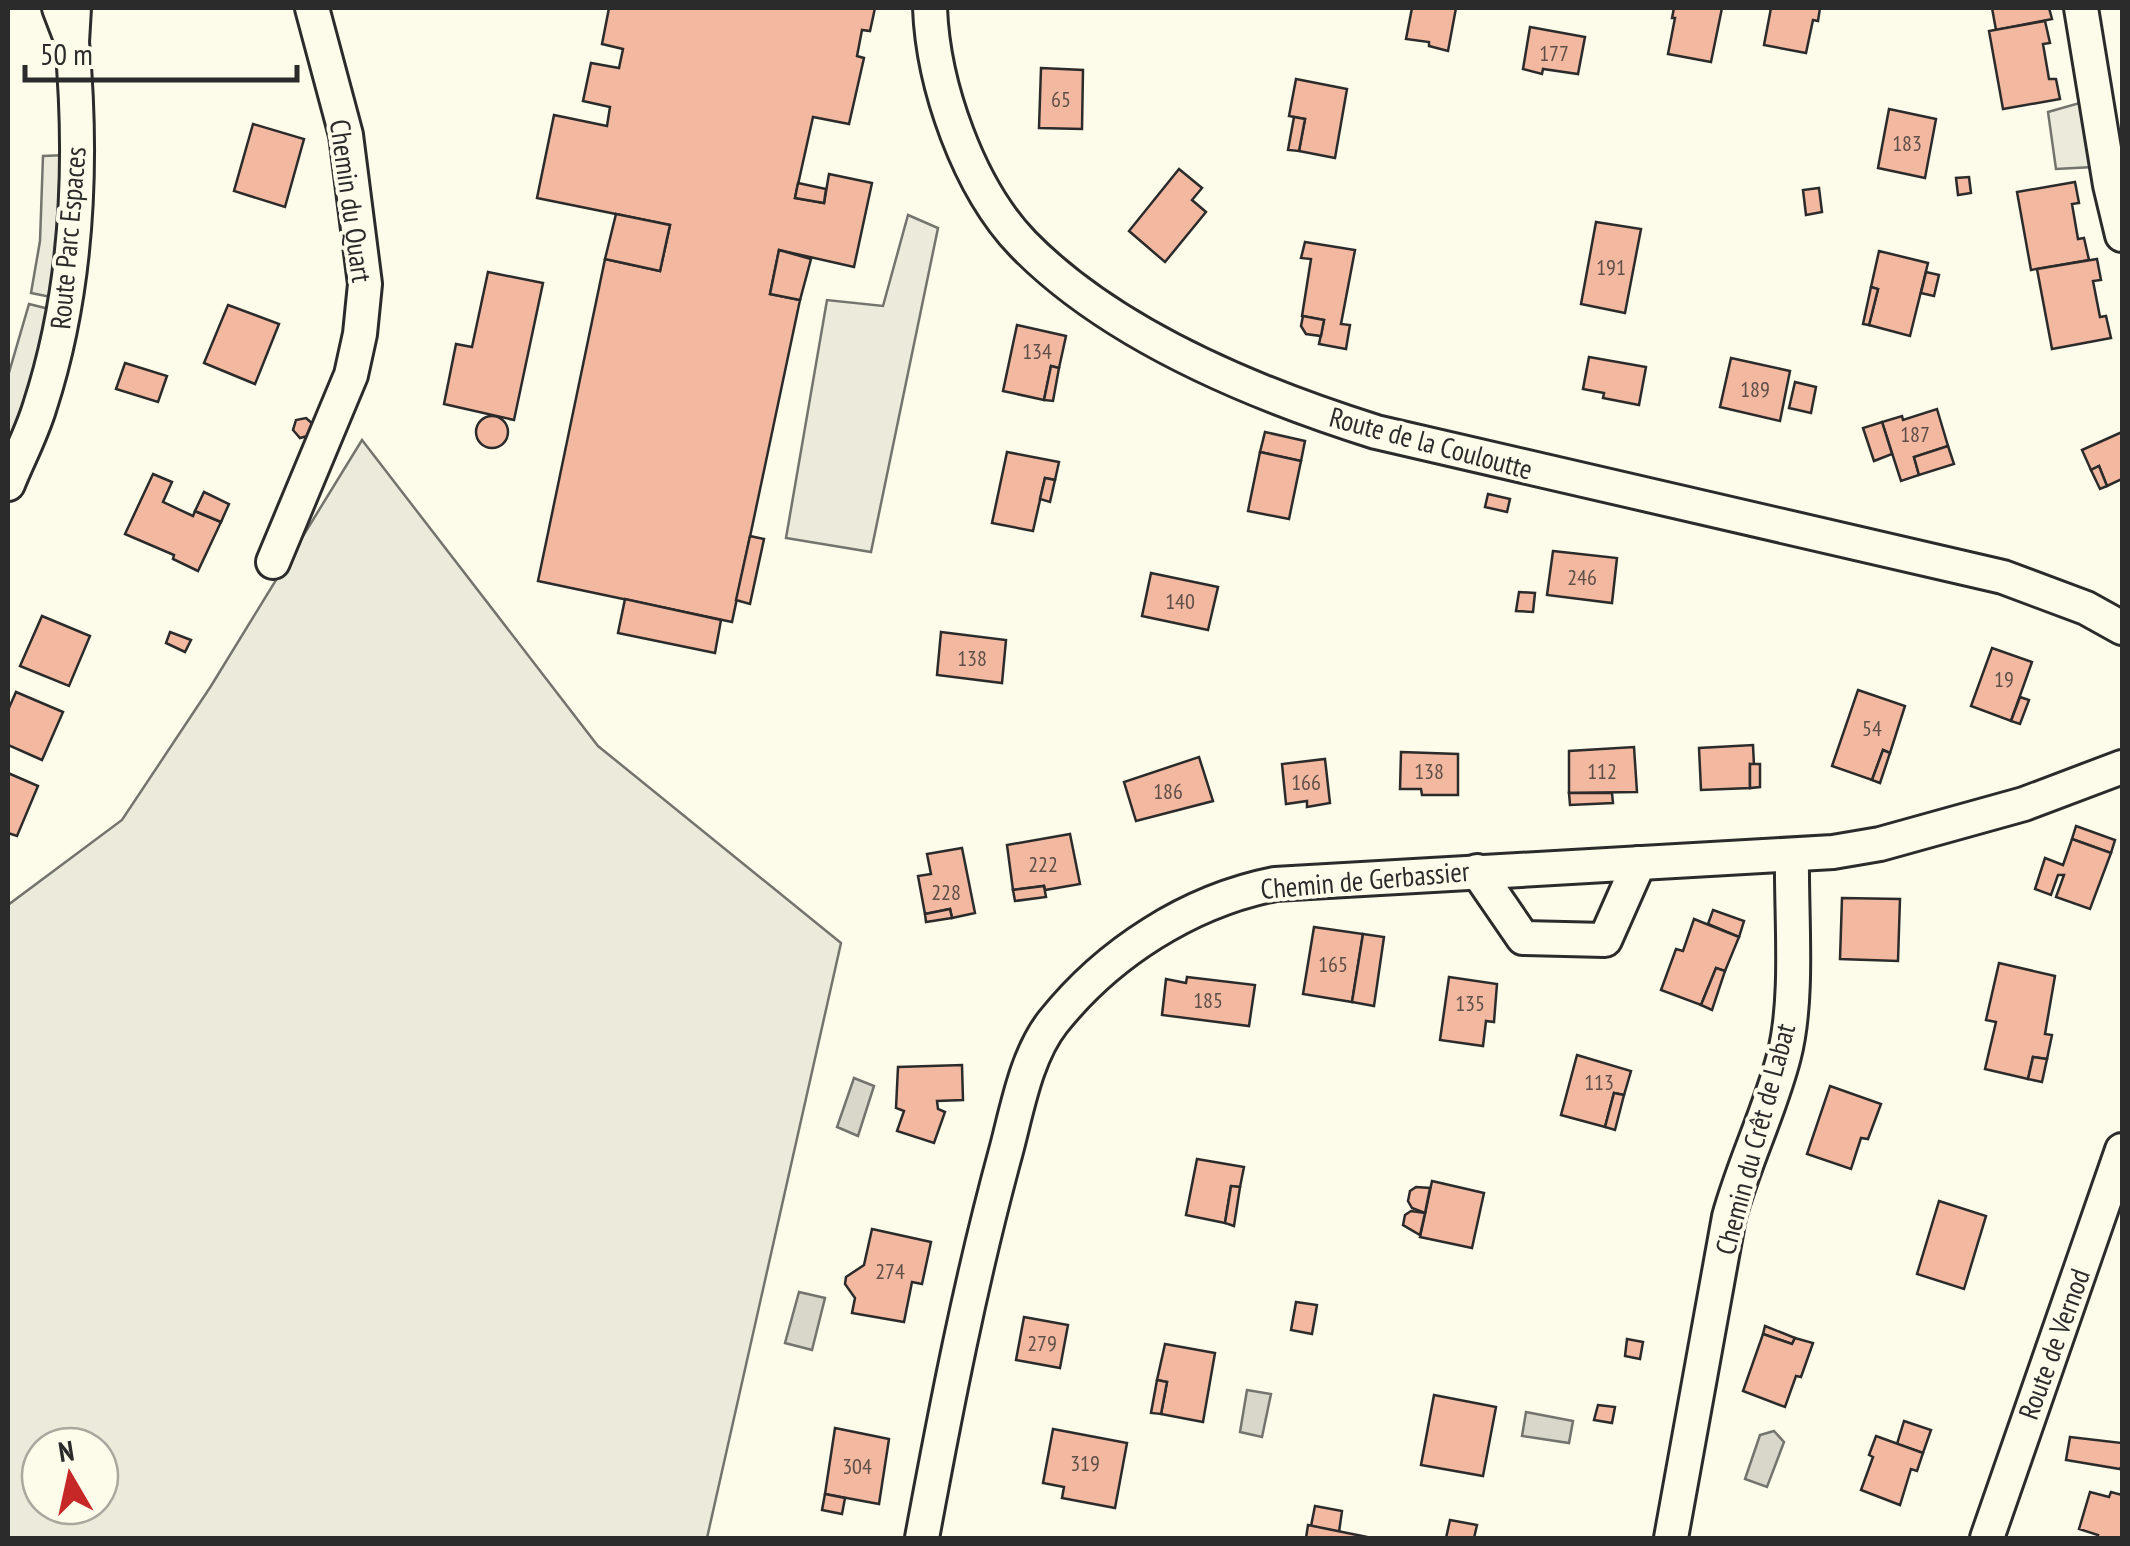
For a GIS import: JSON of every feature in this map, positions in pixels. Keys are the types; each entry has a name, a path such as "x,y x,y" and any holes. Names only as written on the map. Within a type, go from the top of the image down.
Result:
{"street":[{"name":"Route Parc Espaces","path":"59,8 72,42"},
{"name":"Route Parc Espaces","path":"8,484 39,411 65,304 78,134 72,42 74,8"},
{"name":"Chemin du Quart","path":"273,562 351,375 365,284 346,135 312,8"},
{"name":"Route de la Couloutte","path":"930,8 944,101 985,191 1021,242 1064,282 1190,359 1319,414 1376,432 2003,577 2060,597 2122,628"},
{"path":"2080,8 2122,235"},
{"name":"Chemin de Gerbassier","path":"922,1538 952,1374 994,1193 1032,1064 1051,1024 1123,954 1151,934 1242,890 1290,882 1792,854 1880,844 2024,804 2122,767"},
{"name":"Chemin du Crêt de Labat","path":"1671,1538 1729,1217 1776,1081 1788,1033 1792,854"},
{"path":"1476,871 1523,938 1606,940 1639,863"},
{"name":"Route de Vernod","path":"1986,1538 2122,1150"}],"shaded area":[{"path":"2083,102 2093,167 2056,169 2048,112"},
{"path":"67,155 56,298 31,293 40,241 43,156"},
{"path":"908,215 938,228 871,552 786,538 827,300 883,306"},
{"path":"29,304 53,310 44,351 9,444 8,376"},
{"path":"362,440 598,746 841,943 707,1538 8,1538 8,905 122,820 211,686"},
{"path":"854,1078 874,1086 858,1136 837,1127"},
{"path":"799,1292 825,1298 812,1350 785,1343"},
{"path":"1247,1390 1271,1394 1262,1437 1240,1432"},
{"path":"1526,1412 1573,1421 1569,1443 1522,1436"},
{"path":"1774,1431 1784,1442 1767,1487 1745,1479 1760,1435"}],"building":[{"path":"609,8 875,8 870,31 862,30 857,56 864,58 849,124 813,117 795,198 824,203 829,174 872,183 854,267 779,250 770,294 800,300 732,622 538,581 605,259 660,271 670,225 537,198 554,115 607,126 610,107 583,101 591,63 619,68 623,49 602,44"},
{"path":"1412,8 1456,8 1448,51 1429,46 1429,42 1406,39"},
{"path":"1674,8 1722,8 1711,62 1668,54"},
{"path":"1771,8 1820,8 1818,21 1813,20 1806,53 1764,45"},
{"path":"1992,8 2049,8 2052,19 1996,30"},
{"path":"2045,21 2050,43 2043,44 2049,79 2056,79 2060,99 2003,109 1989,31"},
{"path":"1530,27 1585,37 1578,74 1543,69 1542,74 1523,69"},
{"path":"1041,68 1083,70 1082,129 1039,128"},
{"path":"1296,79 1347,89 1335,158 1299,151 1305,119 1289,116"},
{"path":"1889,109 1936,119 1925,178 1878,168"},
{"path":"1294,117 1305,119 1299,151 1288,150"},
{"path":"253,124 304,139 285,207 234,191"},
{"path":"1179,169 1202,188 1192,200 1206,212 1165,262 1129,231"},
{"path":"1969,177 1971,193 1958,195 1956,178"},
{"path":"2075,182 2079,203 2072,204 2078,239 2084,238 2089,260 2031,270 2017,192"},
{"path":"798,183 826,189 824,203 795,198"},
{"path":"1819,188 1822,212 1806,215 1803,190"},
{"path":"616,214 670,225 660,271 605,259"},
{"path":"1596,222 1641,229 1625,313 1581,304"},
{"path":"1305,242 1355,250 1341,324 1350,325 1346,349 1319,344 1324,320 1302,316 1311,259 1301,258"},
{"path":"779,250 811,259 800,300 770,294"},
{"path":"1879,251 1928,263 1910,336 1869,325 1878,289 1871,287"},
{"path":"2097,259 2101,280 2093,281 2100,317 2106,316 2111,338 2052,349 2037,269"},
{"path":"488,272 543,283 514,420 444,404 456,344 472,347"},
{"path":"1926,272 1939,275 1934,296 1921,293"},
{"path":"1871,287 1878,289 1869,325 1863,324"},
{"path":"228,305 279,324 255,384 204,363"},
{"path":"1303,316 1324,320 1321,336 1306,334 1301,326"},
{"path":"1017,325 1066,336 1059,368 1051,366 1044,400 1003,391"},
{"path":"1589,357 1646,367 1639,405 1603,398 1604,393 1583,389"},
{"path":"1731,358 1790,371 1780,421 1720,407"},
{"path":"125,363 167,376 158,402 116,389"},
{"path":"1051,366 1059,368 1053,401 1044,400"},
{"path":"1795,382 1816,387 1811,413 1789,408"},
{"path":"1937,409 1948,446 1914,457 1919,475 1901,481 1882,422"},
{"path":"492,416 504,420 508,432 504,444 492,448 480,444 476,432 480,420"},
{"path":"306,418 314,425 311,435 300,438 293,430 296,420"},
{"path":"1882,422 1892,454 1874,461 1863,428"},
{"path":"1265,432 1305,441 1301,461 1260,452"},
{"path":"2122,432 2122,479 2107,486 2099,466 2091,470 2082,450"},
{"path":"1948,446 1954,464 1919,475 1914,457"},
{"path":"1007,452 1059,462 1055,480 1045,478 1033,531 992,523"},
{"path":"1260,452 1301,461 1289,519 1248,511"},
{"path":"2099,466 2107,486 2100,489 2091,470"},
{"path":"153,474 172,482 163,502 193,516 195,511 221,522 198,571 173,559 174,555 125,534"},
{"path":"1045,478 1055,480 1050,502 1040,499"},
{"path":"204,492 229,504 221,522 195,511"},
{"path":"1488,494 1510,499 1507,512 1485,507"},
{"path":"750,536 764,539 750,604 736,600"},
{"path":"1553,551 1617,558 1612,603 1547,595"},
{"path":"1151,573 1218,587 1208,630 1142,616"},
{"path":"1519,592 1535,593 1533,612 1516,611"},
{"path":"625,599 721,620 715,653 618,633"},
{"path":"42,616 90,636 69,686 20,666"},
{"path":"170,632 191,640 185,652 166,643"},
{"path":"941,632 1006,640 1002,683 937,675"},
{"path":"1992,648 2032,662 2011,721 1971,706"},
{"path":"1858,690 1905,706 1890,753 1883,750 1872,780 1832,766"},
{"path":"16,692 63,712 42,760 8,745 8,710"},
{"path":"2020,697 2029,700 2020,724 2011,721"},
{"path":"1753,745 1750,788 1701,790 1699,748"},
{"path":"1634,747 1637,792 1569,793 1569,751"},
{"path":"1883,750 1890,753 1880,783 1872,780"},
{"path":"1401,752 1458,754 1458,795 1422,795 1421,789 1400,789"},
{"path":"1199,757 1213,801 1136,821 1124,782"},
{"path":"1325,759 1330,803 1307,807 1307,801 1286,804 1282,764"},
{"path":"1750,764 1760,764 1760,787 1750,788"},
{"path":"8,773 38,786 17,836 8,833"},
{"path":"1569,793 1612,793 1613,803 1570,805"},
{"path":"2076,826 2115,840 2111,853 2072,839"},
{"path":"1070,834 1080,884 1013,890 1007,845"},
{"path":"2072,839 2111,853 2090,909 2056,897 2064,875 2058,875 2051,895 2035,889 2045,858 2063,865"},
{"path":"962,848 975,913 952,918 950,909 925,914 918,876 931,874 927,854"},
{"path":"1044,886 1046,897 1015,901 1013,890"},
{"path":"1842,898 1900,899 1898,961 1840,959"},
{"path":"950,909 952,918 926,922 925,914"},
{"path":"1713,910 1744,921 1739,937 1708,924"},
{"path":"1694,919 1739,937 1725,971 1716,968 1701,1005 1661,990 1676,949 1683,951"},
{"path":"1314,927 1363,934 1352,1002 1303,994"},
{"path":"1363,934 1384,937 1374,1006 1352,1002"},
{"path":"1999,963 2055,976 2045,1034 2052,1035 2047,1059 2033,1057 2028,1079 1985,1069 1996,1022 1986,1020"},
{"path":"1716,968 1725,971 1712,1010 1701,1005"},
{"path":"1187,977 1255,985 1249,1026 1162,1015 1166,979 1186,983"},
{"path":"1449,977 1497,984 1494,1022 1486,1021 1483,1046 1440,1040"},
{"path":"1577,1055 1631,1071 1624,1095 1614,1093 1605,1127 1561,1115"},
{"path":"2033,1057 2047,1059 2042,1082 2028,1079"},
{"path":"962,1065 963,1100 937,1101 938,1109 945,1112 934,1143 897,1131 904,1111 896,1108 898,1067"},
{"path":"1830,1086 1881,1104 1868,1139 1861,1138 1851,1169 1807,1154"},
{"path":"1614,1093 1624,1095 1615,1130 1605,1127"},
{"path":"1197,1159 1244,1167 1240,1187 1231,1186 1225,1223 1186,1215"},
{"path":"1432,1181 1484,1193 1472,1248 1420,1237"},
{"path":"1231,1186 1240,1187 1234,1226 1225,1223"},
{"path":"1416,1187 1430,1188 1425,1213 1412,1208 1408,1201 1410,1191"},
{"path":"1939,1201 1986,1216 1964,1289 1917,1274"},
{"path":"1411,1211 1425,1213 1420,1235 1403,1225 1405,1215"},
{"path":"872,1229 931,1242 922,1284 912,1282 904,1322 852,1313 855,1298 845,1284 846,1277 864,1265"},
{"path":"1296,1302 1317,1305 1312,1334 1291,1330"},
{"path":"1024,1317 1068,1325 1060,1368 1016,1360"},
{"path":"1765,1326 1795,1338 1792,1344 1763,1334"},
{"path":"1763,1334 1792,1344 1795,1338 1813,1343 1785,1407 1743,1391"},
{"path":"1627,1339 1643,1342 1640,1359 1625,1356"},
{"path":"1165,1344 1215,1353 1203,1422 1161,1414 1167,1382 1157,1380"},
{"path":"1157,1380 1167,1382 1161,1414 1151,1413"},
{"path":"1434,1395 1496,1407 1483,1476 1421,1465"},
{"path":"1598,1405 1615,1407 1612,1423 1594,1420"},
{"path":"1904,1421 1931,1430 1923,1453 1897,1444"},
{"path":"835,1428 889,1439 879,1504 825,1494"},
{"path":"1053,1429 1127,1443 1115,1508 1062,1498 1064,1487 1043,1483"},
{"path":"1876,1436 1923,1453 1917,1471 1911,1469 1900,1505 1861,1490"},
{"path":"2070,1437 2122,1443 2120,1469 2066,1460"},
{"path":"2090,1492 2109,1497 2111,1492 2122,1495 2122,1538 2097,1538 2098,1535 2079,1529"},
{"path":"825,1494 845,1498 842,1514 822,1510"},
{"path":"1315,1506 1342,1511 1339,1532 1311,1526"},
{"path":"1450,1520 1477,1525 1474,1538 1446,1538"},
{"path":"1308,1525 1372,1538 1306,1538"}]}
